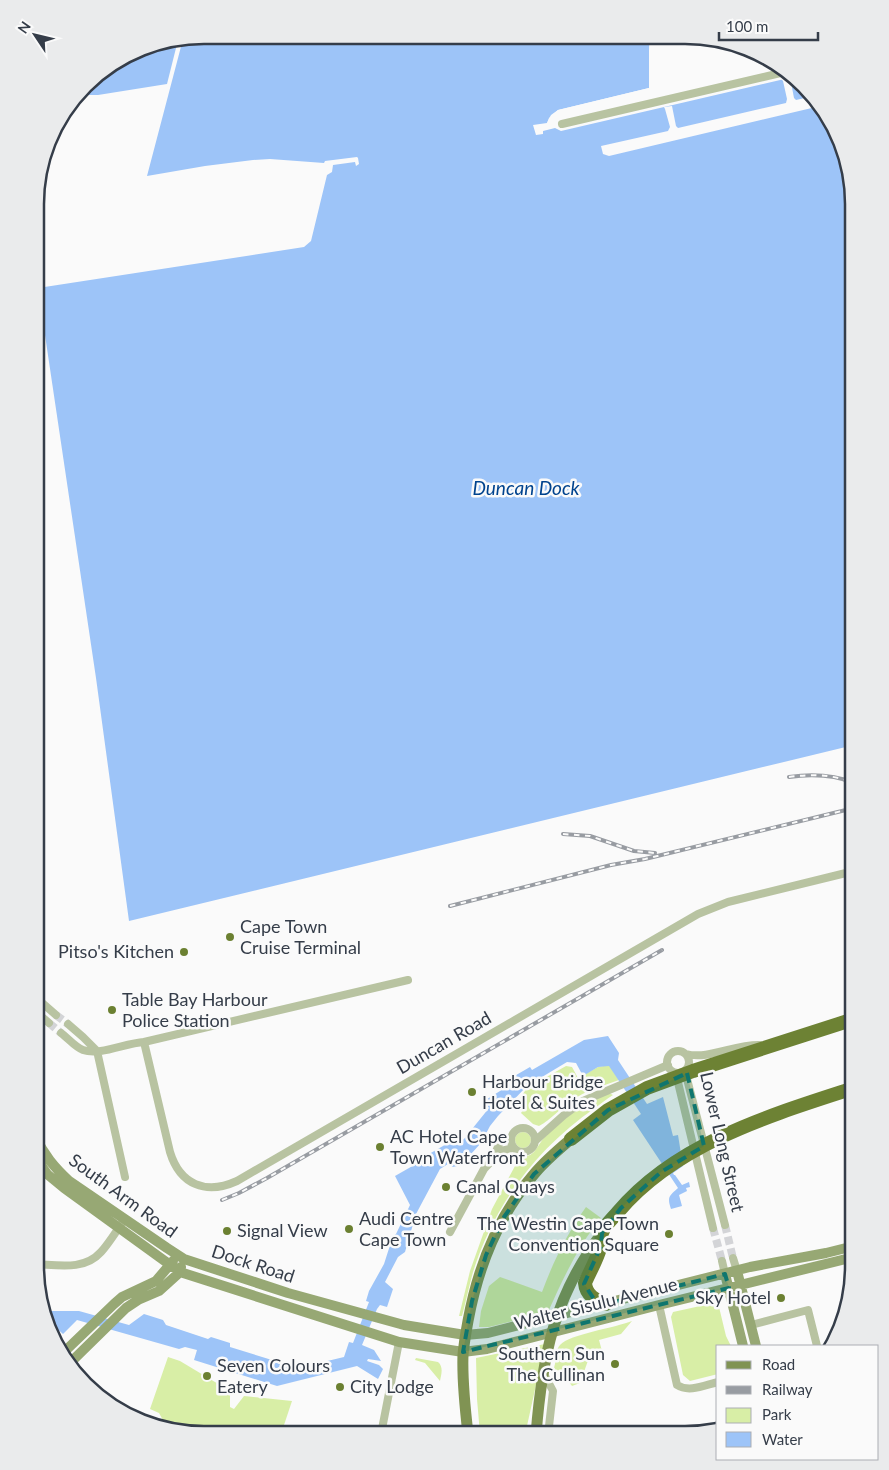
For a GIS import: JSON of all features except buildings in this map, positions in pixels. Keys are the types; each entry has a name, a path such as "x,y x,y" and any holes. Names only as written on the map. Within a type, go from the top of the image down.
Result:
{"highway":[{"path":"571,1139 608,1110 647,1088 693,1071 845,1022"},
{"path":"606,1304 594,1300 588,1293 584,1283 601,1246 603,1231 633,1196 677,1161 731,1132 845,1091"}],"main road":[{"path":"467,1426 463,1352 472,1300 486,1255 504,1217 534,1174 571,1139"},
{"path":"537,1426 539,1394 556,1315 572,1279 603,1231"}],"street":[{"path":"562,124 778,74"},
{"name":"Duncan Road","path":"144,1042 175,1165 182,1175 198,1185 213,1188 226,1186 698,914 728,902 845,873"},
{"path":"61,1033 83,1050 97,1051 135,1042 144,1042 408,980"},
{"path":"44,1004 56,1014"},
{"path":"44,1019 49,1023"},
{"path":"68,1024 97,1051 125,1177"},
{"path":"703,1055 688,1064 683,1071 675,1072 668,1065 668,1059 673,1052 680,1051 691,1055 703,1055 742,1046 781,1047 845,1027"},
{"path":"686,1054 688,1064"},
{"name":"Lower Long Street","path":"688,1064 687,1080 725,1225"},
{"path":"491,1161 500,1142 511,1136 519,1128 542,1130 583,1101 668,1065"},
{"name":"Lower Long Street","path":"675,1072 713,1228"},
{"path":"500,1142 525,1153 532,1149 535,1141 555,1122"},
{"path":"530,1130 535,1137 535,1141"},
{"path":"511,1136 510,1140 513,1147"},
{"path":"450,1232 482,1171 501,1152 513,1147"},
{"name":"South Arm Road","path":"44,1152 55,1168 70,1180 181,1257"},
{"name":"South Arm Road","path":"44,1170 64,1188 180,1272"},
{"path":"44,1265 70,1266 89,1262 101,1252 125,1219"},
{"name":"Walter Sisulu Avenue","path":"465,1335 488,1333 750,1267 845,1248"},
{"path":"67,1349 122,1298 156,1281 170,1265 181,1257"},
{"path":"74,1360 131,1304 159,1291 180,1272 181,1257"},
{"name":"Dock Road","path":"181,1257 288,1293 378,1318 404,1325 465,1335"},
{"path":"733,1258 756,1345"},
{"name":"Walter Sisulu Avenue","path":"463,1352 487,1349 845,1259"},
{"path":"722,1261 743,1345"},
{"name":"Dock Road","path":"180,1272 399,1342 463,1352"},
{"path":"659,1305 677,1384 682,1388 689,1389 716,1382"},
{"path":"751,1325 808,1310 817,1345"},
{"path":"383,1426 399,1342"},
{"path":"543,1372 553,1391 549,1426"}],"highlighted area":[{"path":"687,1073 704,1146 661,1172 621,1208 602,1233 601,1246 584,1284 594,1299 606,1304 725,1274 729,1288 463,1352 472,1301 486,1255 504,1217 534,1174 608,1110"}],"green space":[{"path":"609,1065 619,1080 576,1097 548,1121 539,1126 533,1124 521,1113 523,1110 516,1104 527,1088 566,1066 572,1067 578,1078 598,1067"},
{"path":"609,1093 613,1095 554,1141 520,1180 506,1201 482,1247 473,1272 462,1316 459,1316 470,1271 492,1209 515,1166 505,1161 513,1155 524,1157 530,1155 559,1123 582,1106"},
{"path":"520,1132 526,1132 531,1137 529,1146 520,1148 515,1143 515,1137"},
{"path":"586,1207 601,1218 578,1251 548,1312 489,1327 479,1327 481,1311 489,1286 500,1277 542,1292 561,1248"},
{"path":"714,1303 719,1307 726,1336 730,1345 716,1345 716,1374 690,1381 683,1375 671,1317 673,1312"},
{"path":"632,1321 621,1334 599,1340 602,1351 590,1355 580,1383 572,1386 569,1382 561,1380 558,1382 556,1380 553,1371 557,1351 565,1341 583,1334"},
{"path":"545,1344 527,1426 479,1426 476,1358"},
{"path":"168,1357 180,1361 230,1391 230,1407 234,1409 244,1396 292,1401 284,1426 183,1425 164,1421 159,1413 150,1409"},
{"path":"416,1358 438,1362 442,1369 440,1381 425,1363 415,1360"}],"water":[{"name":"Duncan Dock","path":"194,44 649,44 649,88 558,110 549,118 547,123 533,125 536,135 555,128 561,131 785,79 812,106 824,124 840,163 844,183 845,747 129,921 96,678 44,328 44,287 304,247 311,241 327,175 332,172 333,165 355,162 356,166 359,164 357,157 325,161 324,163 270,159 205,166 147,176 181,46"},
{"path":"176,47 167,84 87,95 98,84 124,65 153,52"},
{"path":"608,1036 619,1053 618,1060 647,1104 663,1097 673,1136 678,1135 683,1166 673,1173 682,1185 689,1182 690,1187 686,1188 687,1191 679,1195 682,1206 671,1209 670,1197 678,1188 633,1120 641,1114 609,1066 598,1067 583,1076 576,1063 567,1062 527,1086 498,1116 481,1143 461,1165 453,1167 448,1164 440,1169 416,1214 405,1252 398,1257 385,1282 393,1289 387,1307 380,1305 377,1309 362,1345 374,1350 381,1361 368,1359 367,1361 379,1365 383,1369 378,1379 357,1366 277,1386 194,1360 197,1350 185,1347 179,1349 77,1320 63,1334 57,1328 50,1311 79,1311 129,1325 144,1314 163,1320 166,1325 208,1339 211,1337 230,1343 230,1347 298,1368 344,1357 349,1342 353,1343 369,1302 366,1301 369,1291 384,1264 393,1236 396,1234 410,1205 395,1176 457,1138 459,1141 464,1139 489,1108 484,1101 508,1086 506,1081 530,1067 532,1070 584,1040"}],"pier":[{"path":"649,44 653,44 650,90 559,112 550,123 547,123 551,115 558,110 649,88"},
{"path":"784,78 792,85 796,100 805,98 813,108 609,156 603,154 601,146 668,131 670,127 664,107 672,106 678,128 786,103 787,99 781,79"}],"tunnel":[{"path":"56,1015 68,1024"},
{"path":"49,1023 61,1033"},
{"path":"725,1225 733,1258"},
{"path":"713,1228 722,1261"}],"railway":[{"path":"789,777 805,775 845,780"},
{"path":"450,906 611,865 645,859 845,810"},
{"path":"563,834 590,836 634,851 655,853"},
{"path":"222,1200 267,1178 662,950"}],"place":[{"name":"Cape Town Cruise Terminal","path":"230,937"},
{"name":"Pitso's Kitchen","path":"184,952"},
{"name":"Table Bay Harbour Police Station","path":"112,1010"},
{"name":"Harbour Bridge Hotel & Suites","path":"472,1092"},
{"name":"AC Hotel Cape Town Waterfront","path":"380,1147"},
{"name":"Canal Quays","path":"446,1187"},
{"name":"Audi Centre Cape Town","path":"349,1229"},
{"name":"Signal View","path":"227,1231"},
{"name":"The Westin Cape Town Convention Square","path":"669,1234"},
{"name":"Sky Hotel","path":"781,1298"},
{"name":"Southern Sun The Cullinan","path":"615,1364"},
{"name":"Seven Colours Eatery","path":"207,1376"},
{"name":"City Lodge","path":"340,1387"}]}
